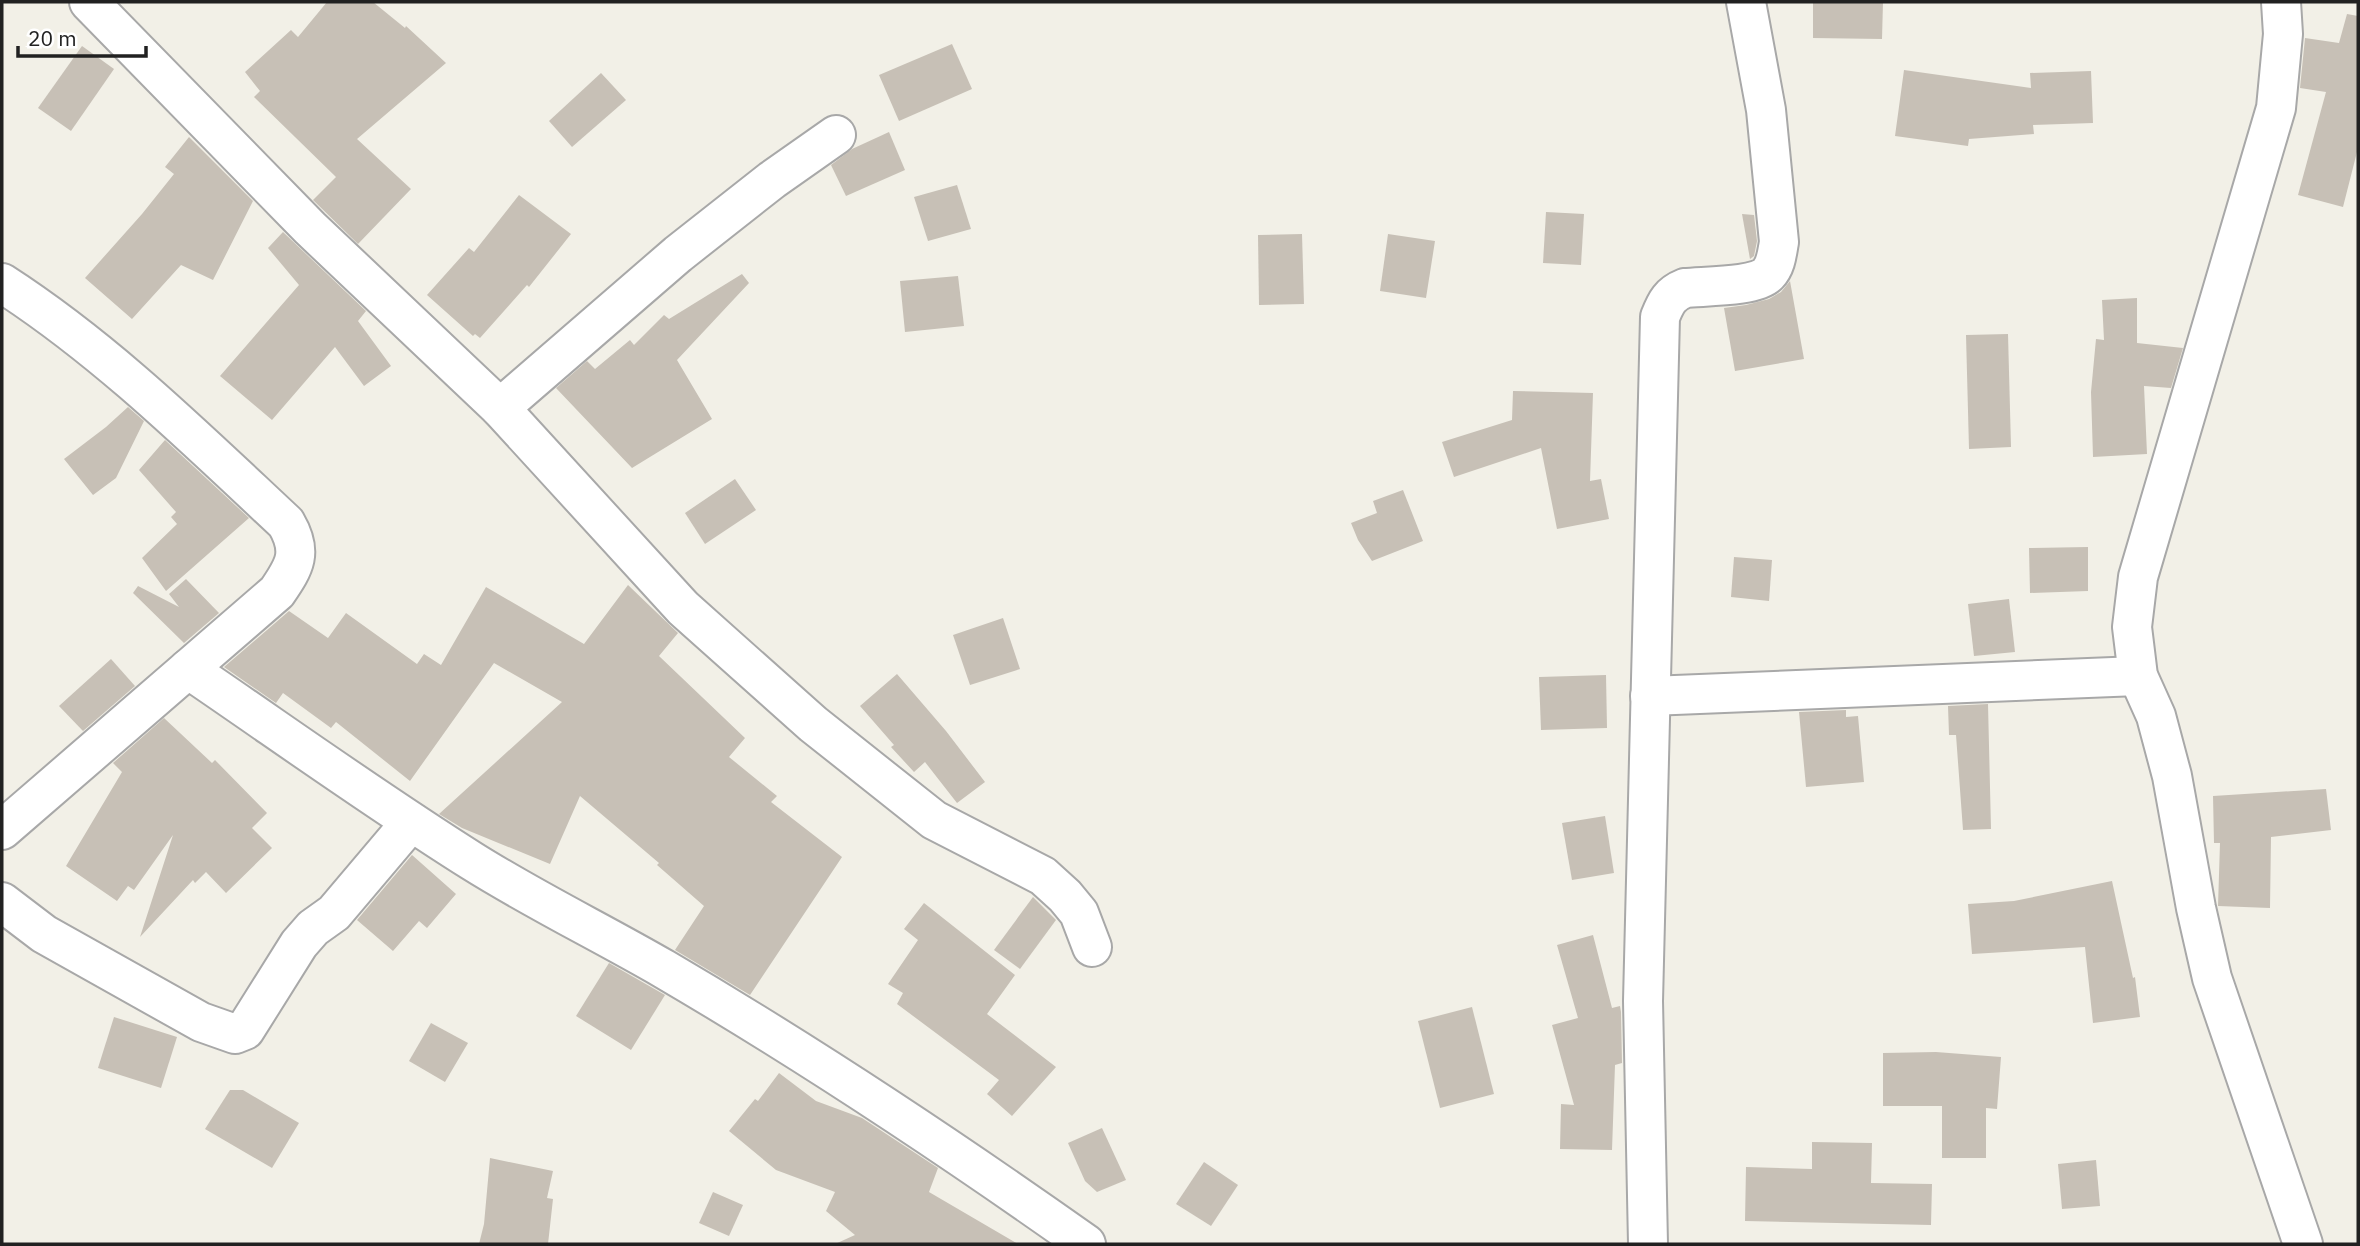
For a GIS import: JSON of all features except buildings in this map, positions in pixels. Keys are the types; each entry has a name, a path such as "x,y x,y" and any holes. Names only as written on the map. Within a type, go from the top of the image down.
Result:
{"street":[{"path":"89,2 310,228 500,408 682,608 813,724 934,820 1043,876 1065,896 1079,914 1092,947"},
{"path":"1648,1244 1643,1001 1660,317 1669,297 1685,288 1755,282 1767,276 1776,257 1779,242 1766,110 1746,2"},
{"path":"2281,2 2283,34 2276,108 2138,577 2132,628 2138,676 2156,716 2172,776 2212,978 2303,1244"},
{"path":"500,408 678,254 772,180 836,135"},
{"path":"2,283 41,308 164,409 286,523 295,537 297,553 292,571 277,592 2,830"},
{"path":"188,669 475,863 662,968 796,1050 909,1121 1086,1244"},
{"path":"1650,696 2138,676"},
{"path":"2,902 44,934 201,1022 235,1034 245,1030 299,944 313,928 334,913 411,822"}]}
